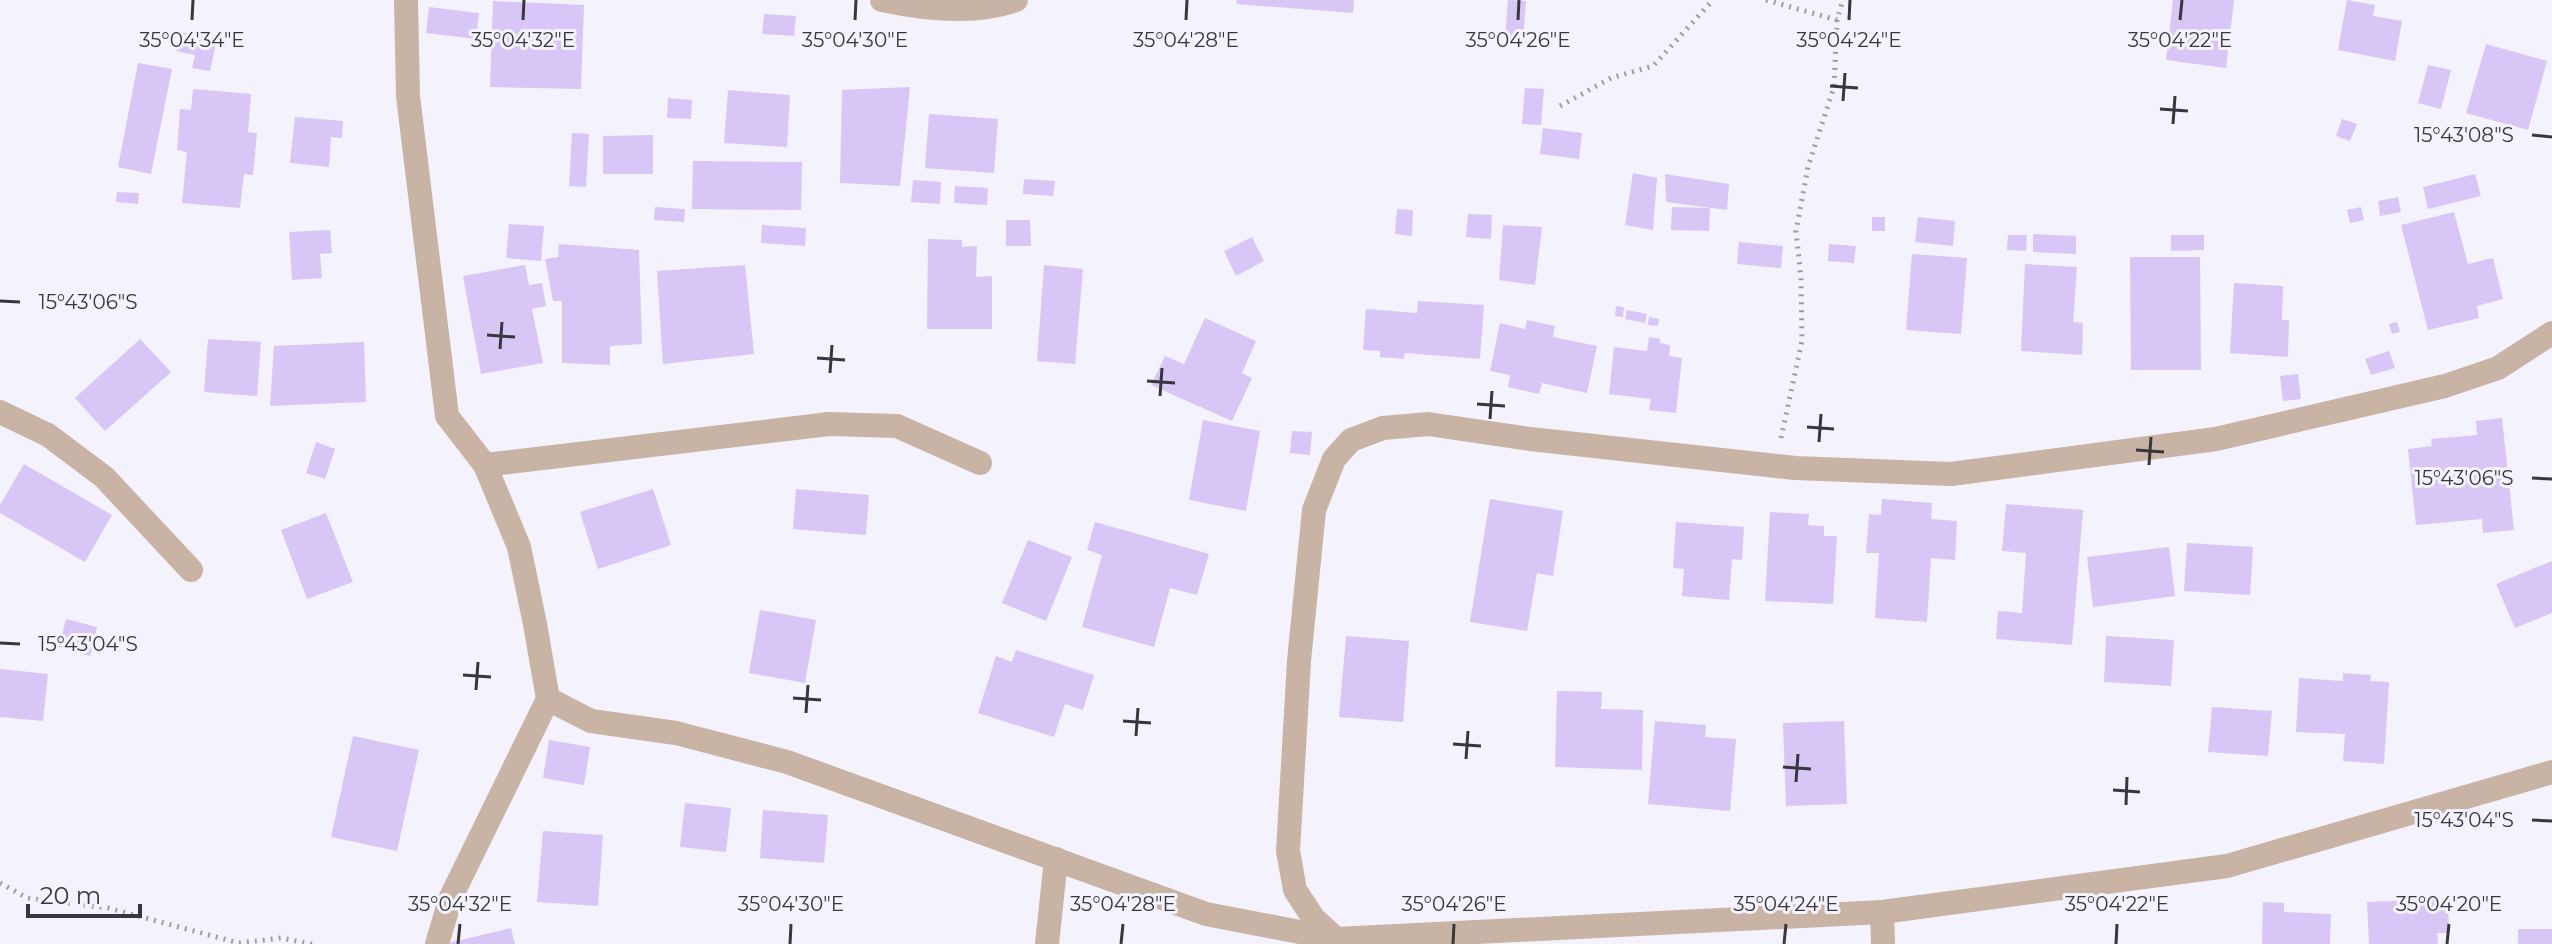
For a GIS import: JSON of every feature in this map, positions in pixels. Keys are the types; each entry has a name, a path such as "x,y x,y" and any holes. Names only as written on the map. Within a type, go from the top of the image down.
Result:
{"street":[{"path":"406,0 408,96 447,416 485,465 519,547 548,699 451,897 437,944"},
{"path":"882,0 921,8 997,7 1016,0"},
{"path":"1336,939 1314,919 1295,890 1288,851 1299,661 1314,510 1334,459 1351,440 1383,428 1428,424 1530,439 1775,465 1951,474 2216,439 2445,386 2498,368 2552,333"},
{"path":"0,412 48,435 104,477 191,570"},
{"path":"485,465 829,424 897,426 980,463"},
{"path":"548,699 591,721 676,733 787,762 1206,914 1302,938 1336,939 1882,912 2227,866 2552,772"},
{"path":"1047,944 1056,859"},
{"path":"1882,912 1883,944"}],"path":[{"path":"1560,106 1611,78 1653,66 1713,0"},
{"path":"1766,0 1837,20"},
{"path":"1775,465 1802,341 1801,278 1796,231 1808,167 1834,87 1837,20 1843,0"},
{"path":"0,883 27,898 108,908 239,943 281,938 312,944"}],"building":[{"path":"1237,0 1354,0 1353,13 1236,4"},
{"path":"1508,0 1526,1 1523,40 1505,39"},
{"path":"2173,0 2234,0 2226,68 2166,60"},
{"path":"2347,0 2375,5 2373,16 2402,21 2395,61 2338,50"},
{"path":"493,1 584,5 581,89 490,87"},
{"path":"429,7 479,13 476,39 426,33"},
{"path":"764,14 796,16 794,36 762,34"},
{"path":"180,32 217,39 210,71 192,68 195,55 176,51"},
{"path":"2486,44 2547,61 2528,130 2466,113"},
{"path":"138,63 172,69 151,174 118,167"},
{"path":"2428,65 2451,70 2441,109 2418,103"},
{"path":"910,87 900,186 840,183 842,90"},
{"path":"1525,88 1544,89 1541,125 1522,124"},
{"path":"193,89 251,94 248,132 257,133 253,175 244,174 240,208 182,203 187,152 177,150 180,109 191,110"},
{"path":"728,90 790,95 787,147 724,143"},
{"path":"668,98 692,100 691,119 667,118"},
{"path":"929,114 998,119 994,173 925,168"},
{"path":"295,117 343,121 342,138 331,137 329,167 290,163"},
{"path":"2342,119 2357,124 2350,141 2336,136"},
{"path":"1543,128 1582,133 1579,159 1540,154"},
{"path":"572,133 589,134 586,187 569,186"},
{"path":"653,135 653,174 603,174 603,136"},
{"path":"693,161 802,162 801,210 692,209"},
{"path":"1633,173 1657,178 1653,230 1625,225"},
{"path":"1665,174 1729,184 1727,210 1666,202"},
{"path":"2475,174 2481,196 2428,209 2423,187"},
{"path":"1024,179 1055,181 1053,196 1023,194"},
{"path":"913,180 941,182 940,204 911,202"},
{"path":"955,186 988,188 987,205 954,203"},
{"path":"117,192 139,193 138,204 116,202"},
{"path":"2398,197 2401,212 2380,216 2378,201"},
{"path":"655,207 685,209 684,222 654,220"},
{"path":"1672,207 1710,208 1709,231 1671,230"},
{"path":"2361,207 2364,220 2350,223 2347,210"},
{"path":"1397,209 1413,210 1412,236 1395,234"},
{"path":"2454,212 2468,264 2493,258 2503,299 2477,306 2479,318 2428,330 2401,225"},
{"path":"1468,214 1492,215 1491,239 1466,237"},
{"path":"1872,217 1885,217 1885,231 1872,231"},
{"path":"1918,217 1955,221 1953,246 1915,242"},
{"path":"1006,220 1030,220 1031,246 1006,246"},
{"path":"509,224 544,226 541,261 506,258"},
{"path":"762,225 806,228 805,246 761,243"},
{"path":"1503,225 1542,227 1535,285 1499,280"},
{"path":"330,230 332,253 320,254 322,278 292,280 289,232"},
{"path":"2033,234 2076,236 2076,254 2033,252"},
{"path":"2008,235 2027,235 2026,251 2007,250"},
{"path":"2171,235 2204,235 2204,250 2171,251"},
{"path":"1252,237 1264,261 1236,276 1224,251"},
{"path":"928,239 962,240 962,247 977,246 976,277 992,276 992,329 927,329"},
{"path":"1739,242 1783,246 1781,268 1737,264"},
{"path":"559,244 639,250 642,344 610,346 610,365 562,363 562,301 553,301 545,259 558,257"},
{"path":"1829,244 1856,246 1854,263 1828,261"},
{"path":"1912,254 1967,258 1961,334 1906,330"},
{"path":"2130,257 2200,257 2201,370 2131,370"},
{"path":"2025,264 2077,267 2073,322 2083,323 2082,355 2021,351"},
{"path":"525,265 529,285 542,283 546,306 532,309 543,363 481,374 463,276"},
{"path":"745,265 754,354 663,364 657,271"},
{"path":"1044,265 1083,269 1075,364 1037,361"},
{"path":"2234,283 2283,286 2282,320 2289,320 2288,357 2230,353"},
{"path":"1418,301 1484,305 1480,359 1405,353 1404,359 1380,357 1380,351 1363,350 1366,309 1417,313"},
{"path":"1616,306 1624,307 1623,317 1615,316"},
{"path":"1627,310 1647,314 1645,323 1625,319"},
{"path":"1649,317 1659,319 1658,326 1648,325"},
{"path":"1205,318 1256,341 1242,373 1252,378 1232,421 1151,385 1165,356 1184,364"},
{"path":"1527,320 1555,326 1553,337 1597,346 1587,393 1542,383 1539,394 1508,387 1510,375 1490,371 1500,323 1525,329"},
{"path":"2397,322 2400,332 2392,334 2389,324"},
{"path":"1649,337 1670,345 1669,356 1682,358 1676,413 1649,410 1651,399 1609,394 1614,347 1647,351"},
{"path":"140,339 171,372 105,431 75,398"},
{"path":"208,339 261,342 257,396 204,392"},
{"path":"364,342 366,402 270,406 274,346"},
{"path":"2389,351 2395,368 2371,375 2365,359"},
{"path":"2298,374 2301,399 2283,401 2280,376"},
{"path":"2502,418 2514,530 2483,533 2482,519 2416,525 2408,449 2432,446 2431,439 2477,435 2476,421"},
{"path":"1203,420 1260,431 1246,511 1189,500"},
{"path":"1292,431 1312,432 1310,455 1290,453"},
{"path":"316,442 335,449 325,479 306,473"},
{"path":"24,464 112,515 85,562 0,513 0,505"},
{"path":"653,489 671,545 598,569 580,512"},
{"path":"796,489 869,495 866,535 793,529"},
{"path":"1490,499 1563,511 1553,576 1537,573 1527,631 1470,622"},
{"path":"1882,499 1932,503 1931,519 1957,521 1955,560 1931,558 1927,622 1875,618 1879,553 1866,553 1869,514 1881,515"},
{"path":"2006,504 2083,510 2072,645 1996,639 1998,611 2022,613 2026,553 2002,551"},
{"path":"1770,512 1809,514 1808,525 1824,526 1824,536 1837,536 1833,604 1765,601"},
{"path":"326,513 353,582 307,599 281,530"},
{"path":"1095,522 1209,554 1197,595 1170,588 1154,647 1082,627 1102,555 1087,550"},
{"path":"1676,522 1744,527 1742,560 1732,559 1729,600 1682,596 1684,569 1673,568"},
{"path":"1028,540 1072,557 1046,621 1002,603"},
{"path":"2187,543 2253,547 2250,595 2184,591"},
{"path":"2169,547 2175,596 2093,607 2087,557"},
{"path":"2552,561 2552,613 2515,628 2496,584"},
{"path":"760,610 816,620 805,683 749,673"},
{"path":"66,619 97,627 90,656 59,647"},
{"path":"1346,636 1409,641 1403,722 1339,717"},
{"path":"2106,636 2174,640 2171,686 2104,682"},
{"path":"1016,650 1094,675 1083,710 1065,704 1054,737 978,713 996,656 1012,662"},
{"path":"0,669 48,674 43,721 0,717"},
{"path":"2343,673 2371,675 2370,681 2389,682 2384,764 2343,761 2345,734 2296,732 2299,678 2343,681"},
{"path":"1557,691 1602,692 1601,709 1643,710 1642,770 1555,767"},
{"path":"2212,707 2272,711 2268,756 2208,752"},
{"path":"1655,721 1706,725 1705,737 1736,739 1730,811 1648,804"},
{"path":"1844,721 1847,804 1786,806 1783,723"},
{"path":"353,736 419,750 397,851 331,837"},
{"path":"549,740 590,747 584,785 543,778"},
{"path":"685,803 731,808 726,852 680,847"},
{"path":"763,810 828,815 824,863 760,858"},
{"path":"543,831 603,835 598,906 537,902"},
{"path":"2448,899 2449,933 2437,933 2438,944 2369,944 2367,902"},
{"path":"2263,902 2284,903 2284,912 2331,914 2330,944 2262,944"},
{"path":"511,928 515,944 448,944 448,943"},
{"path":"2518,929 2552,929 2552,944 2518,944"}]}
